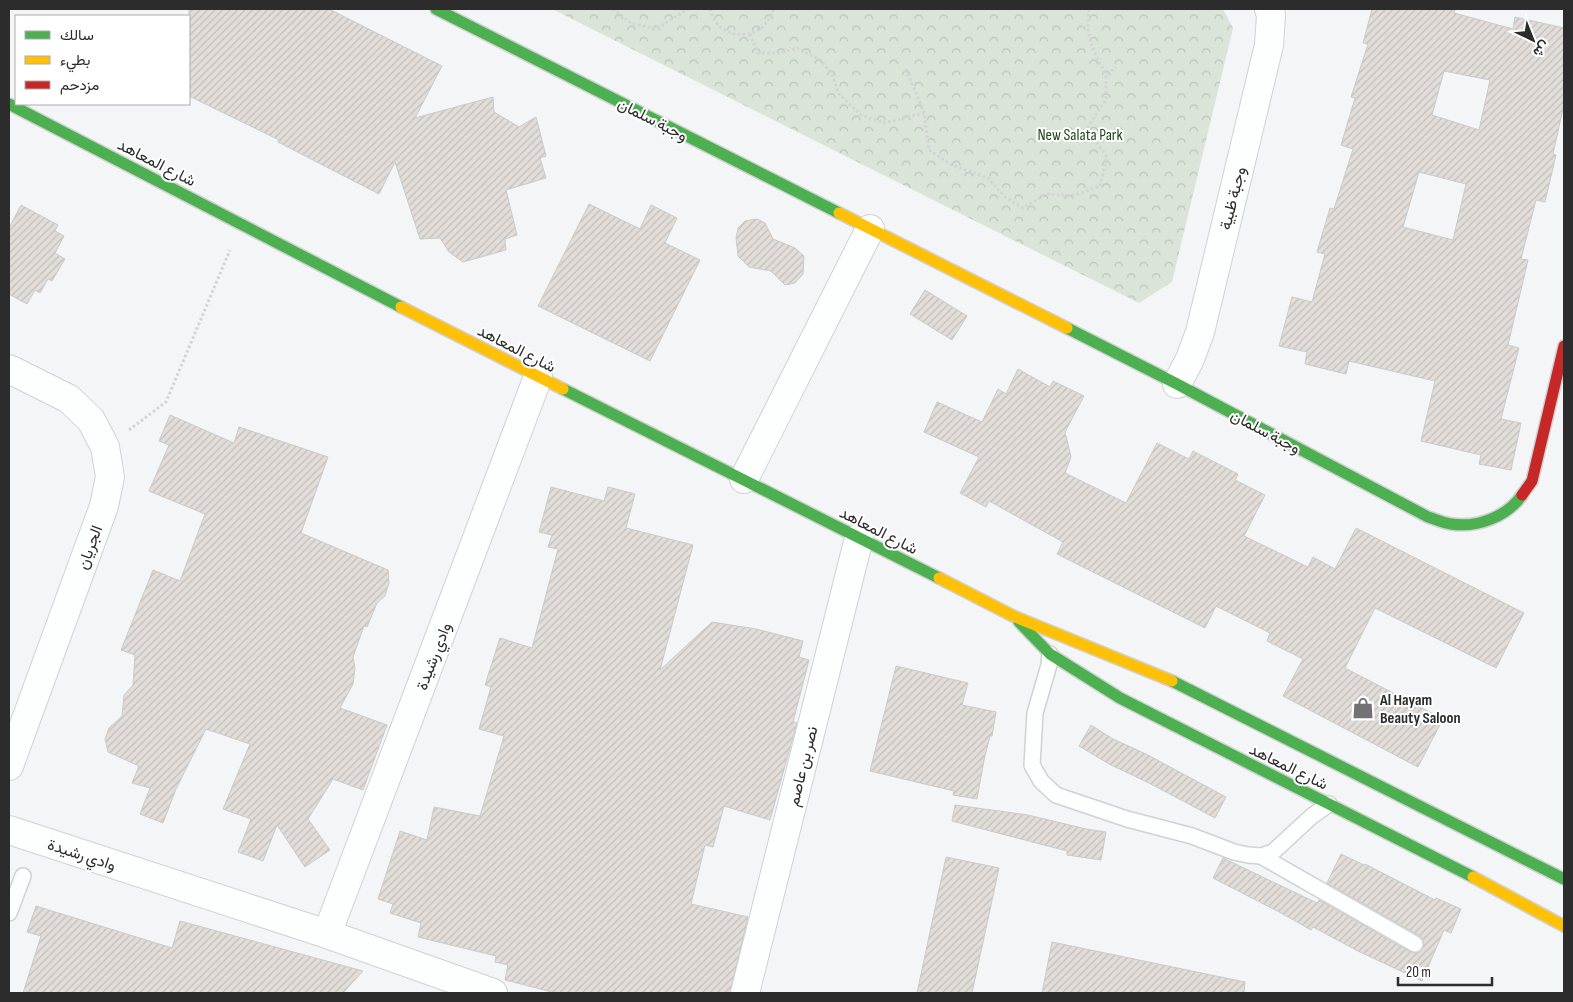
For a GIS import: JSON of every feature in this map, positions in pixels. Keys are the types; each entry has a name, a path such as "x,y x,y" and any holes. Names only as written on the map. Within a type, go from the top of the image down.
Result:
{"street":[{"name":"وجبة ظبية","path":"1177,384 1190,359 1200,332 1269,46 1272,15 1269,9"},
{"name":"وجبة سلمان","path":"439,10 1177,384 1428,516 1451,524 1476,524 1499,516 1518,501 1532,481 1564,346"},
{"name":"شارع المعاهد","path":"9,104 538,377 1013,616 1124,660 1195,692 1564,879"},
{"path":"744,479 870,229"},
{"name":"الجريان","path":"9,369 69,399 91,420 105,447 110,477 104,506 9,766"},
{"name":"وادي رشيدة","path":"327,934 538,377"},
{"name":"نصر بن عاصم","path":"745,993 859,538"},
{"name":"شارع المعاهد","path":"1013,616 1050,654 1120,698 1154,717 1440,859 1564,926"},
{"name":"وادي رشيدة","path":"9,830 327,934 493,993"}],"lane":[{"path":"1050,654 1049,665 1035,713 1032,766 1041,781 1056,795 1192,836 1234,852 1261,856 1273,852 1312,816 1329,804"},
{"path":"1261,856 1415,944"},
{"path":"9,913 23,876"}],"path":[{"path":"613,9 631,23 656,29 688,9"},
{"path":"710,9 711,15 718,25 728,32 738,35 750,34 760,29 768,21 773,9"},
{"path":"906,69 924,113 929,150 952,165 988,178 1005,197 1023,208 1047,194 1072,196 1100,186 1107,157 1087,129 1106,99 1106,75 1091,46 1086,26 1089,9"},
{"path":"750,34 758,53 779,53 797,48 820,60 832,74 838,93 861,115 884,123 924,113"},
{"path":"1106,75 1116,67"},
{"path":"105,447 166,402 240,224"}],"green space":[{"name":"New Salata Park","path":"552,9 1223,9 1233,28 1172,282 1139,303"}],"building":[{"path":"189,9 329,9 442,66 415,118 493,97 494,112 519,127 536,117 546,156 540,158 546,178 506,190 517,235 505,239 506,250 463,262 449,252 440,238 420,239 395,162 379,194 278,142 279,140 190,96"},
{"path":"1372,9 1455,9 1454,13 1513,29 1515,17 1564,28 1564,104 1553,154 1556,155 1545,202 1536,200 1521,259 1528,260 1508,345 1519,348 1501,419 1521,423 1511,470 1479,464 1481,455 1421,441 1435,381 1349,361 1346,374 1305,364 1307,352 1279,346 1292,297 1312,302 1325,254 1317,252 1330,208 1334,209 1353,149 1341,145 1355,98 1351,97 1368,44 1363,43","holes":["1444,71 1490,80 1479,130 1432,115","1419,172 1466,184 1453,240 1403,227"]},
{"path":"589,204 640,229 651,205 677,218 665,243 700,260 650,361 538,306"},
{"path":"21,205 58,225 55,231 64,236 55,253 65,259 52,281 48,279 40,293 35,290 27,304 9,294 9,228"},
{"path":"757,219 765,223 773,239 795,248 804,256 803,274 795,283 785,285 771,271 749,267 738,256 736,238 738,228 745,221"},
{"path":"925,290 967,316 952,340 910,314"},
{"path":"1018,369 1050,387 1053,381 1084,396 1065,432 1071,457 1065,473 1126,503 1157,443 1189,459 1193,451 1238,474 1235,480 1265,495 1244,536 1308,567 1313,557 1335,569 1356,528 1524,613 1496,668 1375,608 1345,668 1443,719 1418,767 1283,696 1303,659 1267,641 1270,633 1216,606 1205,628 1057,554 1063,542 989,501 986,507 960,493 979,457 924,432 937,402 982,422 998,389 1006,394"},
{"path":"170,415 234,443 239,427 328,457 301,533 388,570 389,583 385,596 377,603 367,627 364,626 353,657 355,668 353,684 340,708 387,725 363,790 333,779 308,819 330,850 305,867 277,825 263,861 238,852 251,819 223,809 250,744 206,729 176,789 163,823 140,814 150,788 132,783 139,766 108,752 105,739 109,728 122,716 124,695 133,685 135,655 121,650 153,570 180,581 205,514 149,491 169,445 159,441"},
{"path":"551,487 604,501 608,487 635,494 626,528 693,545 660,670 712,622 756,629 803,641 799,657 809,660 793,722 797,723 770,820 724,806 713,847 705,845 691,904 748,917 730,993 556,993 505,980 508,965 495,962 496,956 418,937 421,923 390,913 393,904 378,899 400,831 427,840 434,807 480,816 504,736 479,729 491,687 485,685 500,638 532,648 558,549 548,547 552,535 539,532"},
{"path":"896,666 968,683 962,705 996,712 977,799 953,795 954,791 870,771"},
{"path":"1091,725 1113,739 1146,754 1226,797 1215,818 1109,764 1079,746"},
{"path":"955,805 1028,815 1106,832 1101,860 1067,855 1067,851 952,821"},
{"path":"1341,854 1365,864 1435,900 1436,898 1461,909 1451,933 1444,930 1422,981 1358,951 1313,927 1311,930 1213,878 1223,858 1317,903 1319,900 1410,952 1420,952 1424,943 1420,936 1327,883"},
{"path":"946,857 999,868 972,993 917,993"},
{"path":"36,906 172,948 180,921 363,971 343,993 23,993 41,936 27,932"},
{"path":"1052,942 1245,982 1244,993 1042,993"}],"traffic: fast":[{"path":"436,9 839,213"},
{"path":"9,104 401,307"},
{"path":"1067,328 1428,517 1442,522 1461,525 1481,522 1500,515 1516,503 1522,495"},
{"path":"563,389 939,578"},
{"path":"1019,622 1050,654 1120,698 1473,877"},
{"path":"1172,681 1564,879"}],"traffic: slow":[{"path":"839,213 1067,328"},
{"path":"401,307 563,389"},
{"path":"939,578 1013,616 1172,681"},
{"path":"1473,877 1564,926"}],"traffic: jam":[{"path":"1522,495 1532,481 1564,346"}],"place":[{"name":"Al Hayam Beauty Saloon","path":"1363,708"}]}
